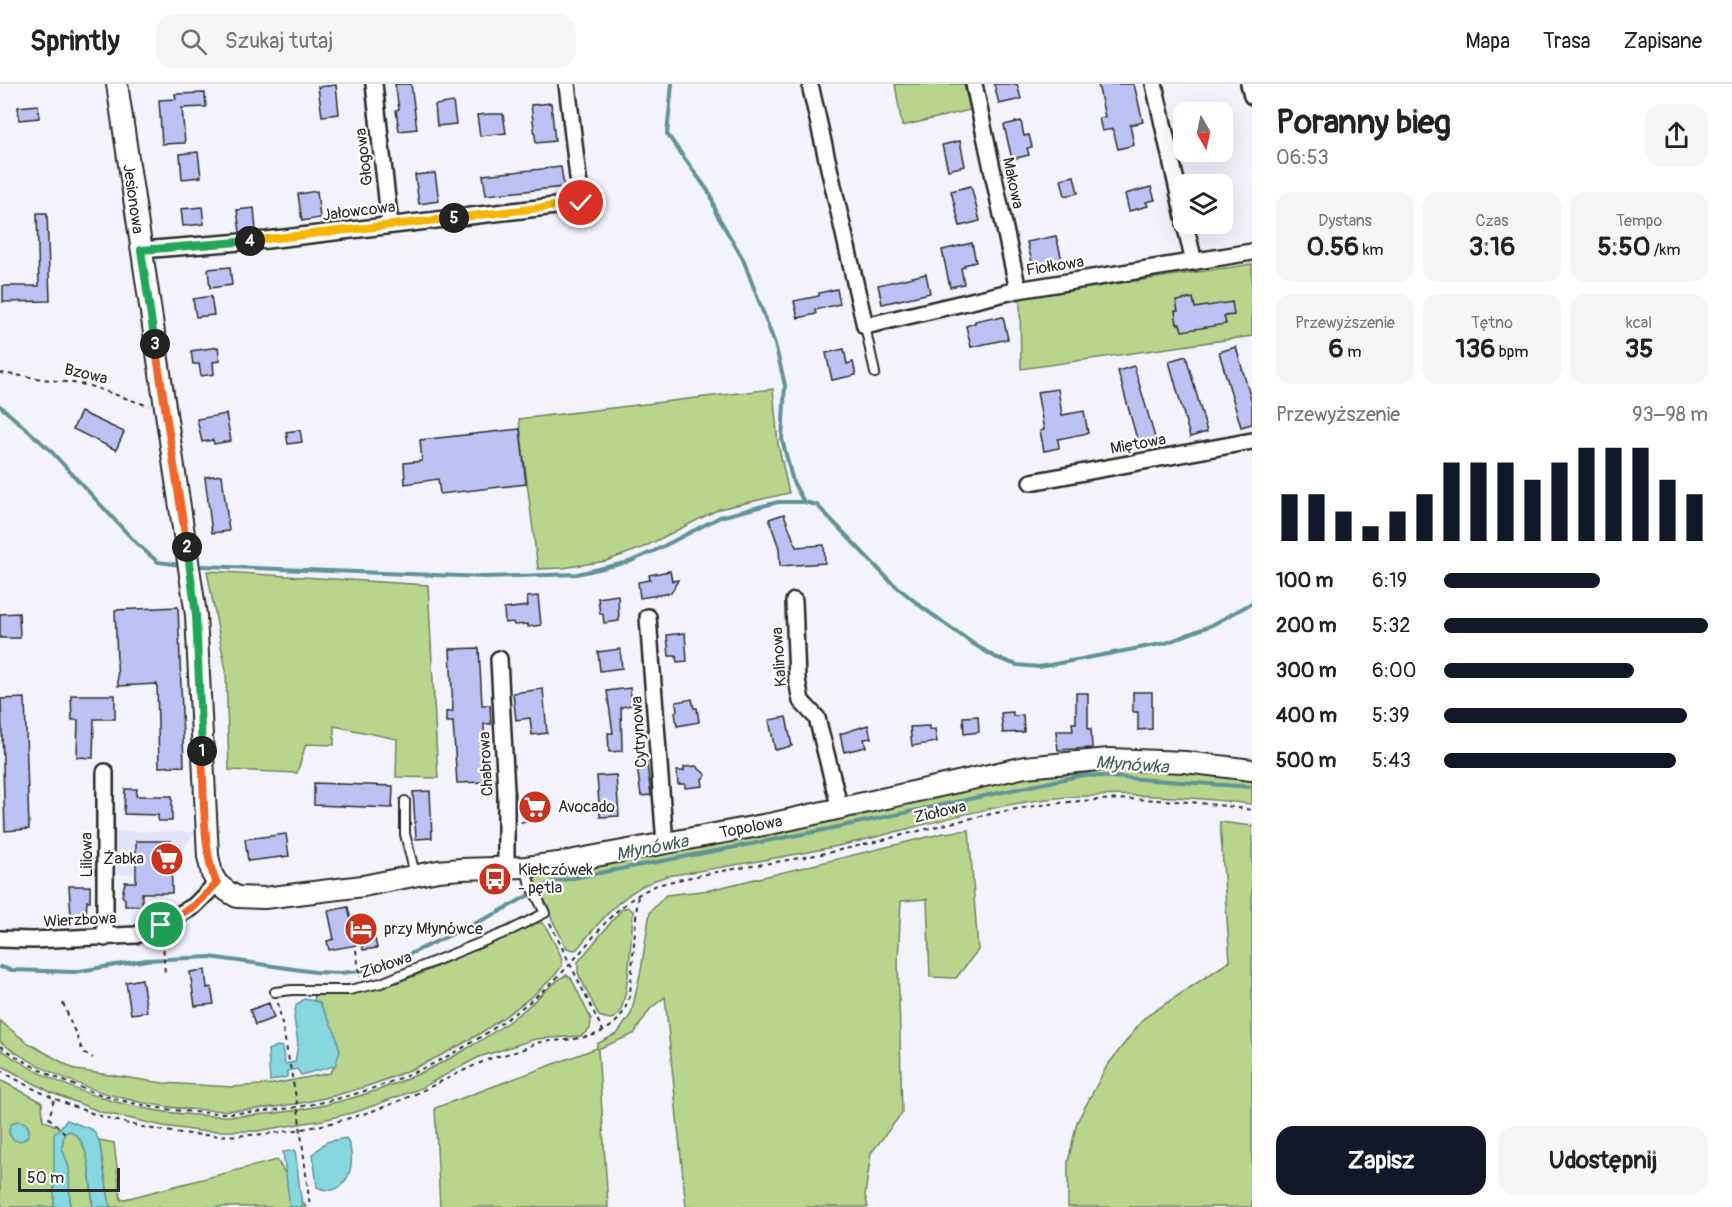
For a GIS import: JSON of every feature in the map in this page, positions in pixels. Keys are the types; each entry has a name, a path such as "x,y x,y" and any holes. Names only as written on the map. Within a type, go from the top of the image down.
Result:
{"street":[{"name":"Jesionowa","path":"117,84 196,615 208,856 212,874 217,883"},
{"name":"Głogowa","path":"374,84 390,225"},
{"name":"Jałowcowa","path":"141,250 267,240 581,203 567,84"},
{"name":"Makowa","path":"974,84 1018,290"},
{"path":"1154,84 1174,174"},
{"path":"1249,84 1252,96"},
{"path":"811,89 865,326"},
{"path":"1187,234 1194,262"},
{"name":"Fiołkowa","path":"865,326 1018,290 1252,252"},
{"name":"Miętowa","path":"1030,482 1252,441"},
{"name":"Kalinowa","path":"794,601 797,680 801,700 817,718 840,809"},
{"name":"Cytrynowa","path":"648,617 665,844"},
{"name":"Chabrowa","path":"499,659 506,821 521,872"},
{"name":"Topolowa","path":"217,883 237,897 264,898 353,887 461,869 521,872 840,809 1025,767 1109,759 1185,762 1252,770"},
{"name":"Liliowa","path":"105,772 105,938"},
{"name":"Wierzbowa","path":"0,939 13,941 136,935 161,925 194,906 217,883"}],"lane":[{"path":"865,326 875,373"},
{"path":"405,801 405,834 415,876"},
{"path":"521,872 543,909"},
{"name":"Ziołowa","path":"275,992 349,990 381,983 509,931 543,909"}],"path":[{"name":"Bzowa","path":"0,373 87,385 151,406 164,405"},
{"name":"Ziołowa","path":"0,1046 65,1081 117,1099 146,1106 213,1114 298,1108 348,1097 387,1084 432,1064 498,1026 538,994 570,964 623,904 638,893 657,885 831,852 1016,809 1084,800 1154,799 1252,810"},
{"path":"506,821 535,822 535,818"},
{"path":"0,1070 54,1100 99,1117 154,1130 200,1135 248,1136 301,1129 388,1105 428,1089 499,1055 535,1044 588,1038 618,1020 627,1007 633,974 638,893"},
{"path":"543,909 603,1031"},
{"path":"163,949 165,976"},
{"path":"356,950 360,982"},
{"path":"275,992 298,1108 310,1207"},
{"path":"63,1003 83,1052 93,1058"},
{"path":"54,1100 49,1118 66,1134"}],"shaded area":[{"path":"110,831 195,832 175,863 176,875 110,874"}],"green space":[{"path":"895,84 964,84 970,110 902,126"},
{"path":"1252,264 1252,336 1021,369 1020,298"},
{"path":"773,389 778,444 789,493 719,509 642,548 606,561 563,568 538,569 519,419"},
{"path":"207,571 428,585 438,778 396,777 397,739 334,726 334,745 306,744 297,773 229,770 226,671"},
{"path":"1112,765 1189,770 1252,778 1252,804 1154,796 1105,795 1030,801 805,853 667,876 652,881 627,896 574,950 565,945 533,881 534,874 1003,778"},
{"path":"1220,822 1252,826 1252,1207 1068,1207 1068,1162 1077,1122 1107,1066 1144,1018 1230,961"},
{"path":"969,830 978,950 956,978 930,977 927,899 901,901 898,961 902,1113 871,1153 865,1195 868,1207 686,1207 665,997 650,1009 634,1034 598,1049 608,1207 440,1207 435,1108 597,1048 597,1044 618,1033 631,1014 650,912 666,895 710,890 944,833"},
{"path":"627,907 633,911 633,914 627,984 621,1009 615,1018 608,1019 599,1016 578,973 578,962 622,909"},
{"path":"532,923 542,923 546,927 561,956 562,965 548,982 524,1002 479,1034 422,1064 363,1088 302,1103 240,1110 177,1108 116,1096 57,1075 0,1042 0,1021 28,1043 76,1070 163,1083 232,1087 273,1084 330,1073 335,1066 319,1002 314,1001 315,995 344,994 384,987 427,971"},
{"path":"566,975 571,978 591,1019 590,1029 581,1036 535,1039 479,1057 421,1088 359,1111 323,1120 257,1131 199,1131 163,1126 101,1112 52,1093 0,1065 0,1049 54,1079 111,1100 170,1113 230,1116 291,1111 351,1098 408,1078 463,1051 524,1010"},
{"path":"0,1080 42,1102 43,1120 60,1128 54,1207 0,1207"},
{"path":"69,1130 77,1135 86,1153 93,1207 70,1207 63,1152 64,1134"},
{"path":"99,1140 114,1143 121,1200 277,1160 306,1207 110,1207"}],"water":[{"path":"304,999 319,1002 335,1032 340,1051 335,1066 301,1075 297,1069 287,1071 287,1077 270,1081 268,1050 277,1046 282,1047 285,1064 295,1062 298,1044 294,1018 296,1006"},
{"path":"67,1120 93,1130 99,1140 110,1207 93,1207 86,1153 77,1136 69,1131 64,1134 62,1148 69,1167 70,1207 54,1207 54,1134"},
{"path":"19,1121 26,1124 29,1131 26,1138 19,1141 12,1138 9,1131 12,1124"},
{"path":"346,1138 351,1157 348,1176 336,1189 328,1190 317,1187 313,1154 326,1142"},
{"path":"295,1150 302,1207 290,1207 283,1152"}],"building":[{"path":"395,84 411,84 417,129 399,131 396,110 399,109"},
{"path":"994,84 1017,84 1021,99 999,104"},
{"path":"1098,84 1134,84 1143,122 1130,125 1134,145 1118,149 1113,129 1102,131 1099,118 1105,117"},
{"path":"336,85 339,114 322,116 318,87"},
{"path":"205,93 206,107 182,108 185,143 162,144 159,100 176,99 175,94"},
{"path":"453,102 456,124 437,126 435,105"},
{"path":"551,103 555,141 536,143 531,105"},
{"path":"38,105 39,118 19,120 18,107"},
{"path":"503,114 506,133 480,136 477,115"},
{"path":"1021,121 1024,136 1029,135 1032,147 1027,148 1029,155 1012,159 1004,125"},
{"path":"960,141 965,166 948,170 942,145"},
{"path":"198,152 201,177 182,179 180,154"},
{"path":"561,167 564,187 486,195 483,175"},
{"path":"435,173 439,201 419,204 415,175"},
{"path":"1074,176 1078,193 1065,196 1061,179"},
{"path":"971,186 980,221 960,226 951,191"},
{"path":"1151,187 1155,200 1146,202 1148,206 1129,211 1125,194"},
{"path":"317,191 320,218 302,221 298,194"},
{"path":"202,207 204,224 183,226 181,209"},
{"path":"254,208 256,231 240,232 237,210"},
{"path":"37,213 47,213 50,301 3,302 3,286 39,286"},
{"path":"1056,236 1062,260 1033,266 1027,242"},
{"path":"972,243 976,262 961,268 964,284 950,287 942,250"},
{"path":"230,267 232,285 210,288 208,269"},
{"path":"926,274 930,293 882,304 878,285"},
{"path":"837,289 840,304 815,310 816,314 798,318 794,301 819,296 819,293"},
{"path":"211,296 214,315 196,317 193,299"},
{"path":"1193,298 1195,308 1232,302 1234,315 1224,316 1226,324 1182,331 1180,324 1177,324 1176,301"},
{"path":"993,317 994,319 1003,317 1008,339 971,347 966,326 975,321"},
{"path":"218,347 220,361 213,362 214,374 201,376 199,364 193,364 191,351"},
{"path":"1236,347 1252,403 1252,424 1241,427 1219,352"},
{"path":"844,349 847,364 853,362 856,375 832,380 826,353"},
{"path":"1186,356 1207,432 1190,437 1169,361"},
{"path":"1134,366 1156,441 1139,446 1118,371"},
{"path":"1058,389 1062,415 1084,411 1088,433 1058,439 1059,448 1044,451 1040,431 1044,430 1037,392"},
{"path":"81,412 124,432 116,450 73,429"},
{"path":"226,414 231,441 214,444 213,440 202,442 197,419"},
{"path":"520,429 526,484 440,494 438,479 405,484 404,463 422,461 420,440"},
{"path":"300,430 302,442 288,444 286,432"},
{"path":"222,475 229,531 212,533 205,477"},
{"path":"784,514 796,547 824,545 825,563 780,566 779,548 769,519"},
{"path":"670,571 672,581 678,580 671,593 640,598 638,582 650,580 649,575"},
{"path":"618,595 619,621 604,623 598,598"},
{"path":"538,596 541,625 528,627 528,624 505,623 504,609 528,606 527,597"},
{"path":"178,607 184,766 159,767 157,684 118,686 115,610"},
{"path":"19,613 20,638 0,638 0,614"},
{"path":"685,633 687,661 677,662 676,656 669,656 667,635"},
{"path":"479,648 482,705 490,705 491,724 484,724 486,782 457,783 453,722 446,722 446,712 453,711 450,649"},
{"path":"620,649 622,668 600,671 598,652"},
{"path":"630,688 632,705 621,707 622,751 609,752 608,733 613,733 607,691"},
{"path":"543,689 547,733 532,735 530,718 516,720 513,693"},
{"path":"1133,692 1152,692 1152,729 1138,730 1138,712 1133,712"},
{"path":"1076,693 1088,693 1088,729 1091,729 1092,748 1058,750 1056,731 1073,731 1072,723 1076,723"},
{"path":"71,695 115,695 115,719 94,719 93,758 77,757 78,720 72,720"},
{"path":"25,698 29,829 5,831 1,699"},
{"path":"692,699 694,708 697,708 699,722 677,726 676,702"},
{"path":"1013,712 1013,716 1023,715 1024,732 1003,733 1001,713"},
{"path":"978,716 979,732 964,734 963,717"},
{"path":"786,717 792,746 775,750 769,720"},
{"path":"868,725 871,738 864,739 866,747 844,752 840,734"},
{"path":"929,726 929,730 935,729 937,742 912,746 910,727"},
{"path":"646,757 651,795 641,796 636,758"},
{"path":"696,766 706,775 702,779 703,786 685,788 685,784 678,784 677,771 684,771 684,767"},
{"path":"616,775 619,816 600,817 597,776"},
{"path":"314,783 393,786 392,808 314,805"},
{"path":"125,789 137,789 136,796 172,796 172,821 158,821 158,815 124,814"},
{"path":"430,791 432,838 416,839 413,792"},
{"path":"526,793 544,793 544,818 526,818"},
{"path":"286,834 289,856 248,861 245,839"},
{"path":"136,841 171,841 172,893 142,893 142,906 125,906 125,899 122,896 125,882 136,882"},
{"path":"69,886 90,886 90,901 87,901 86,916 71,916"},
{"path":"348,907 354,935 373,930 377,948 363,950 362,944 329,950 327,941 334,939 328,911"},
{"path":"205,970 207,988 211,987 214,1004 195,1006 190,972"},
{"path":"142,979 147,1012 131,1014 126,982"},
{"path":"269,1003 274,1018 255,1025 250,1010"}],"waterway":[{"path":"672,84 667,134 711,195 716,213 743,259 775,344 785,385 782,439 793,482 804,502"},
{"path":"0,406 49,449 137,544 158,562 181,565"},
{"path":"202,566 486,577 577,574 629,562 720,517 778,502 804,502 817,505 891,582 923,608 975,645 995,657 1017,665 1039,667 1166,643 1212,625 1252,603"},
{"name":"Młynówka","path":"0,967 12,970 74,972 146,960 210,957 315,972 361,971 395,961 497,913 552,882 819,831 1083,775 1252,787"},
{"path":"0,1203 1,1207"}],"place":[{"name":"Avocado","path":"535,807"},
{"name":"Żabka","path":"167,859"},
{"name":"Kiełczówek - pętla","path":"495,879"},
{"name":"przy Młynówce","path":"361,929"}],"route":[{"path":"161,925 194,906 217,883 212,874 208,856 200,657 196,615 141,250 267,240 581,203"}]}
